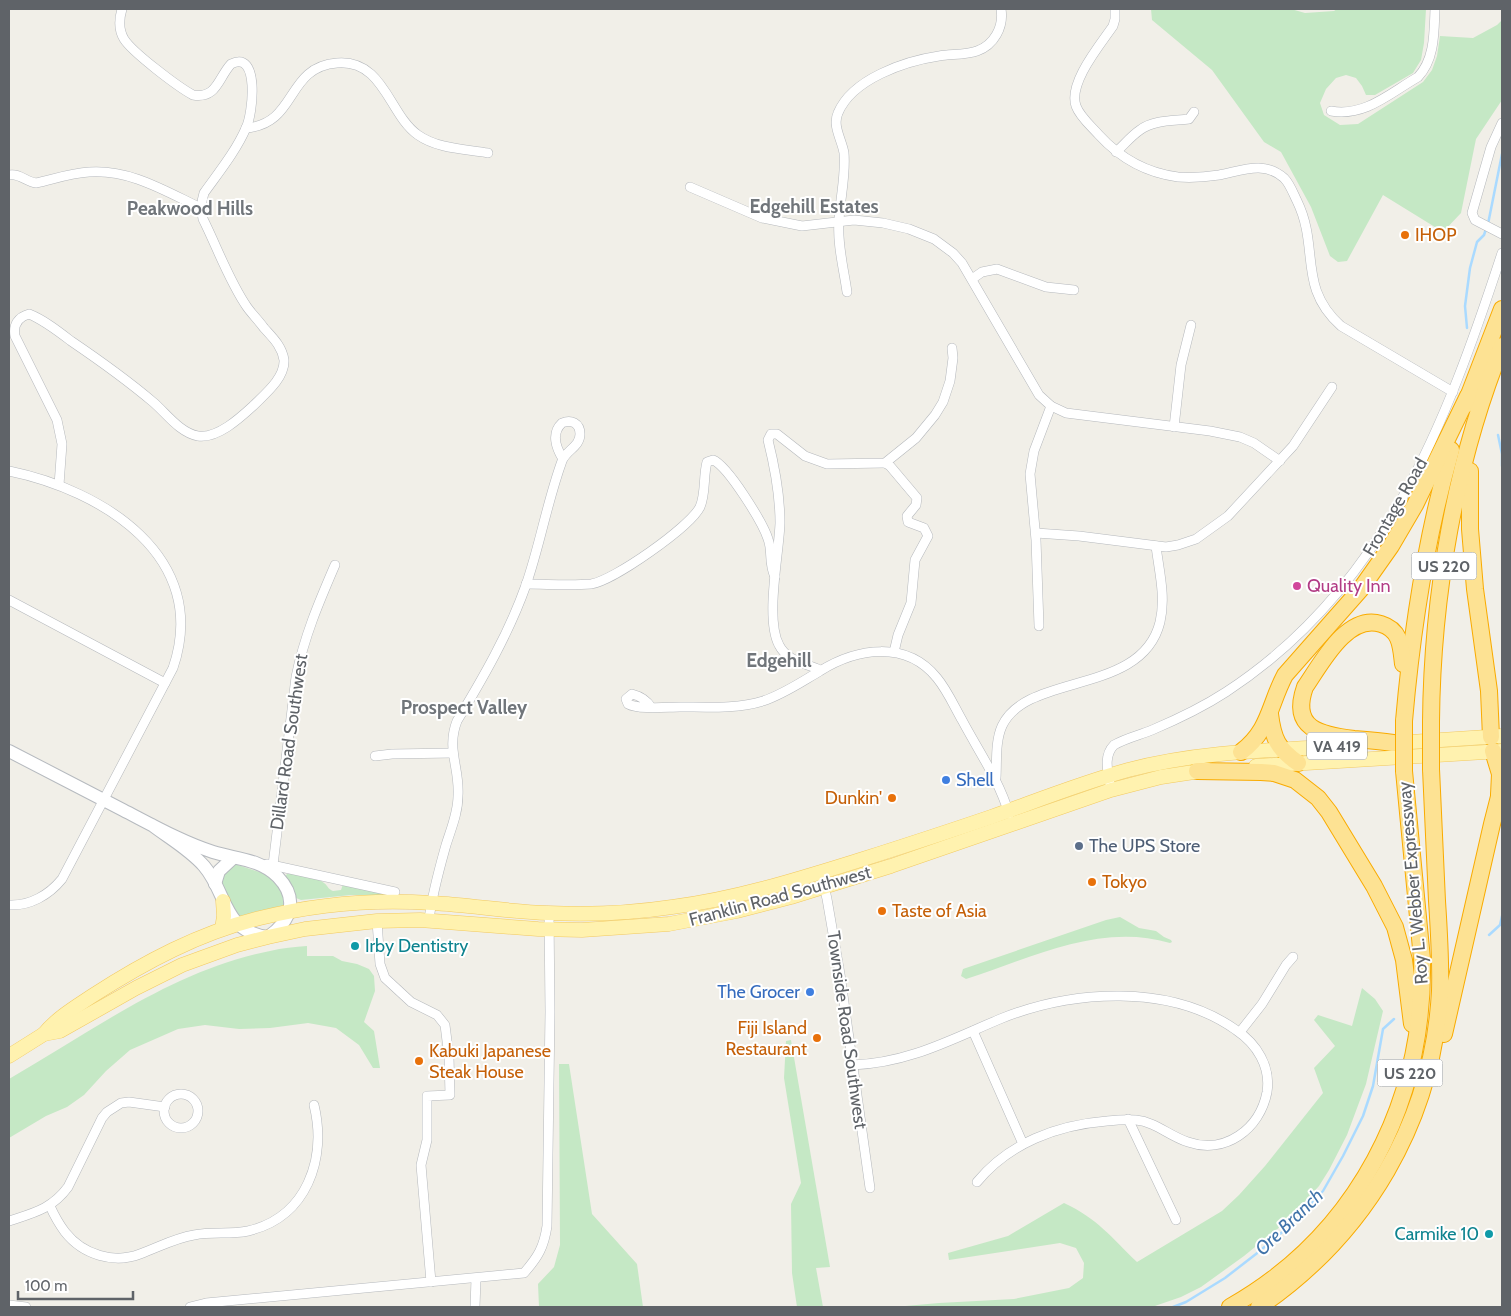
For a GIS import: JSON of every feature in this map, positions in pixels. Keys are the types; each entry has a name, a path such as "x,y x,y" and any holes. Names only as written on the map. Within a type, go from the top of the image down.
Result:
{"highway":[{"name":"US 220","path":"1460,394 1502,309"},
{"name":"US 220","path":"1478,414 1502,346"},
{"name":"Roy L. Webber Expressway","path":"1230,1307 1263,1286 1304,1253 1348,1203 1373,1164 1399,1110 1414,1060 1421,1010 1422,959 1404,771 1404,720 1420,590 1433,518 1454,440 1460,394"},
{"path":"1241,752 1255,740 1270,714 1276,694 1285,675 1360,590 1391,546 1418,498 1460,394"},
{"name":"Roy L. Webber Expressway","path":"1259,1307 1319,1260 1339,1239 1360,1212 1394,1160 1422,1092 1431,1054 1440,992 1440,950 1431,769 1432,674 1442,578 1460,481 1478,414"},
{"path":"1422,1092 1436,1061 1443,1037 1500,790 1497,744 1475,589 1470,528 1470,467 1478,414"},
{"path":"1393,743 1333,736 1314,730 1304,720 1302,696 1310,680 1343,636 1358,625 1367,622 1383,624 1395,632 1403,653 1402,662 1407,684"},
{"path":"1489,694 1502,710"},
{"path":"1270,714 1273,734 1282,750 1298,763"},
{"path":"1197,771 1261,772 1285,776 1308,789 1323,805 1374,886 1385,906 1399,940 1409,991 1414,1060"}],"main road":[{"name":"VA 419","path":"1241,752 1393,743 1497,744"},
{"name":"Franklin Road Southwest","path":"44,1034 60,1031 136,988 182,965 268,936 322,926 377,920 428,920 549,929 624,928 670,924 737,911 825,887 1013,825 1111,790 1160,777 1221,768 1298,763 1497,744"},
{"name":"Franklin Road Southwest","path":"9,1056 44,1034 59,1018 137,968 172,950 222,929 237,925 290,912 349,903 431,902 549,914 603,914 672,908 726,897 821,872 1109,776 1174,760 1241,752"},
{"path":"222,929 224,916 223,901"}],"street":[{"path":"59,486 62,444 57,420 15,336 17,321 27,314 35,317 108,367 154,402 185,430 198,436 217,432 235,421 256,403 279,378 283,365 282,351 240,295 203,219 201,208 204,194 246,128 252,107 250,72 245,63 235,62 231,64 210,93 199,96 193,95 129,46 121,32 122,9"},
{"path":"848,292 838,231 845,164 844,150 836,120 841,108 859,86 876,75 922,59 972,52 985,47 992,42 1000,28 1001,9"},
{"path":"1115,9 1116,19 1113,26 1077,82 1074,98 1080,114 1116,152 1142,167 1164,174 1179,177 1218,175 1254,167 1277,173 1290,187 1302,211 1309,240 1315,289 1327,312 1341,326 1460,394"},
{"path":"1331,112 1349,113 1370,106 1418,77 1423,72 1431,51 1435,9"},
{"path":"246,128 264,125 279,115 295,89 309,74 327,65 343,63 363,69 375,78 384,88 406,123 424,139 441,146 488,153"},
{"path":"1116,152 1140,130 1157,123 1189,119 1194,112"},
{"path":"1498,232 1475,220 1472,213 1491,147 1502,123"},
{"path":"9,175 16,174 30,182 36,183 89,172 121,174 135,177 201,208"},
{"path":"690,186 762,218 802,226 854,220 883,223 922,233 934,239 953,254 972,279 1039,395 1050,406 1066,414 1210,431 1247,440 1280,461"},
{"name":"Frontage Road","path":"1111,790 1107,755 1114,745 1180,718 1227,692 1277,654 1325,609 1360,566 1398,507 1432,440 1460,394 1482,314 1502,253"},
{"path":"972,279 982,272 997,269 1046,286 1074,290"},
{"path":"1174,427 1181,365 1191,325"},
{"path":"885,463 916,438 939,408 950,381 953,358 952,348"},
{"path":"1036,533 1079,536 1156,546 1178,545 1191,542 1208,532 1228,516 1280,461 1301,437 1332,387"},
{"path":"1039,626 1036,533 1032,498 1031,462 1050,406"},
{"path":"820,670 792,659 779,645 775,632 773,607 779,542 780,494 768,440 774,434 805,456 826,464 885,463 890,466 917,498 916,505 907,516 908,522 924,528 928,536 927,541 915,560 911,603 894,652"},
{"path":"428,920 458,799 452,740 457,720 506,632 526,584 562,459"},
{"path":"526,584 592,584 611,577 637,560 695,515 702,500 706,466 710,460 714,460 726,471 758,517 767,534 770,547 770,562 775,577"},
{"path":"9,471 59,486 103,506 130,525 153,550 172,581 180,609 181,626 177,654 165,683 68,869 55,887 38,899 27,903 9,905"},
{"path":"996,778 999,733 1012,712 1032,699 1120,668 1134,660 1151,643 1160,622 1163,598 1156,546"},
{"name":"Dillard Road Southwest","path":"272,865 299,660 306,635 335,565"},
{"path":"9,600 165,683"},
{"path":"651,707 748,705 780,694 834,663 876,651 904,654 917,660 938,679 996,778 1013,825"},
{"path":"9,751 152,825 210,851 233,858 395,892"},
{"path":"375,756 453,753"},
{"path":"152,825 196,857 205,867 237,925 251,933 268,936 282,925 290,912 291,902 285,884 271,870 255,862"},
{"path":"216,884 219,871 233,858"},
{"name":"Townside Road Southwest","path":"821,872 840,974 870,1188"},
{"path":"190,1307 206,1303 524,1273 539,1254 547,1226 550,1038 549,914"},
{"path":"377,920 380,964 385,978 411,1002 437,1015 445,1025 449,1057 450,1094 427,1096 427,1140 421,1165 431,1282"},
{"path":"1240,1032 1262,1004 1293,957"},
{"path":"852,1065 882,1063 908,1057 1031,1008 1082,999 1139,996 1180,1003 1210,1015 1240,1032 1255,1048 1266,1068 1267,1080 1264,1104 1252,1125 1237,1138 1222,1144 1200,1145 1178,1138 1159,1126 1148,1122 1128,1119 1075,1125 1056,1130 1023,1144 996,1162 977,1182"},
{"path":"974,1031 1023,1144"},
{"path":"9,1221 50,1206 61,1196 68,1187 102,1118 107,1112 122,1103 129,1102 165,1107"},
{"path":"50,1206 61,1226 72,1240 89,1251 108,1257 128,1258 164,1243 196,1234 234,1233 259,1228 273,1221 294,1205 310,1180 318,1144 314,1104"},
{"path":"1128,1119 1176,1220"},
{"path":"475,1307 476,1279"},
{"path":"9,1305 26,1307"}],"green space":[{"path":"1151,9 1291,9 1305,13 1334,11 1337,9 1426,9 1421,60 1413,73 1375,95 1366,95 1356,78 1346,75 1336,78 1326,89 1320,103 1324,115 1340,125 1358,124 1423,82 1432,70 1437,56 1440,36 1473,38 1497,25 1502,20 1502,100 1476,139 1461,213 1443,232 1383,195 1347,261 1338,262 1330,256 1311,207 1281,152 1264,142 1212,70 1152,20"},
{"path":"235,864 265,874 278,881 287,907 238,919 221,886 221,872"},
{"path":"291,873 317,879 333,891 341,890 343,884 394,895 351,895 301,900 296,898 284,878 287,874"},
{"path":"1120,917 1139,928 1156,931 1172,942 1118,937 1092,940 1066,945 966,979 961,976 963,969 1106,920"},
{"path":"307,946 307,956 333,956 342,961 369,969 374,976 375,991 364,1022 374,1031 380,1068 373,1068 359,1045 336,1028 308,1023 270,1028 239,1029 205,1025 178,1029 130,1050 106,1071 84,1095 67,1107 46,1116 9,1138 9,1079 135,1004 200,972 270,951"},
{"path":"1362,988 1375,999 1383,1011 1366,1084 1347,1135 1329,1170 1319,1186 1286,1222 1201,1287 1181,1297 1152,1307 894,1307 1014,1299 1069,1288 1083,1278 1084,1263 1076,1248 1060,1243 949,1260 948,1253 1008,1236 1064,1203 1095,1222 1137,1262 1222,1211 1265,1166 1323,1093 1314,1068 1335,1046 1314,1020 1318,1015 1352,1026"},
{"path":"791,1040 830,1267 816,1268 823,1307 797,1307 792,1273 791,1204 801,1183 784,1078 786,1041"},
{"path":"559,1064 569,1064 592,1214 637,1264 643,1307 539,1307 538,1284 554,1267 560,1245"}],"waterway":[{"name":"Ore Branch","path":"1488,224 1502,154"},
{"name":"Ore Branch","path":"1467,328 1465,306 1470,268 1477,242 1484,235 1486,229"},
{"name":"Ore Branch","path":"1498,435 1502,454 1502,466"},
{"name":"Ore Branch","path":"1489,935 1500,925 1502,916"},
{"name":"Ore Branch","path":"1173,1307 1186,1302 1225,1278 1293,1223 1323,1191 1363,1116 1373,1086 1383,1029 1394,1019"}],"place":[{"name":"IHOP","path":"1405,235"},
{"name":"Quality Inn","path":"1297,586"},
{"name":"Shell","path":"946,780"},
{"name":"Dunkin'","path":"892,798"},
{"name":"The UPS Store","path":"1079,846"},
{"name":"Tokyo","path":"1092,882"},
{"name":"Taste of Asia","path":"882,911"},
{"name":"Irby Dentistry","path":"355,946"},
{"name":"The Grocer","path":"810,992"},
{"name":"Fiji Island Restaurant","path":"817,1038"},
{"name":"Kabuki Japanese Steak House","path":"419,1061"},
{"name":"Carmike 10","path":"1489,1234"}],"district":[{"name":"Edgehill Estates","path":"814,206"},
{"name":"Peakwood Hills","path":"190,208"},
{"name":"Edgehill","path":"779,660"},
{"name":"Prospect Valley","path":"464,707"}]}
